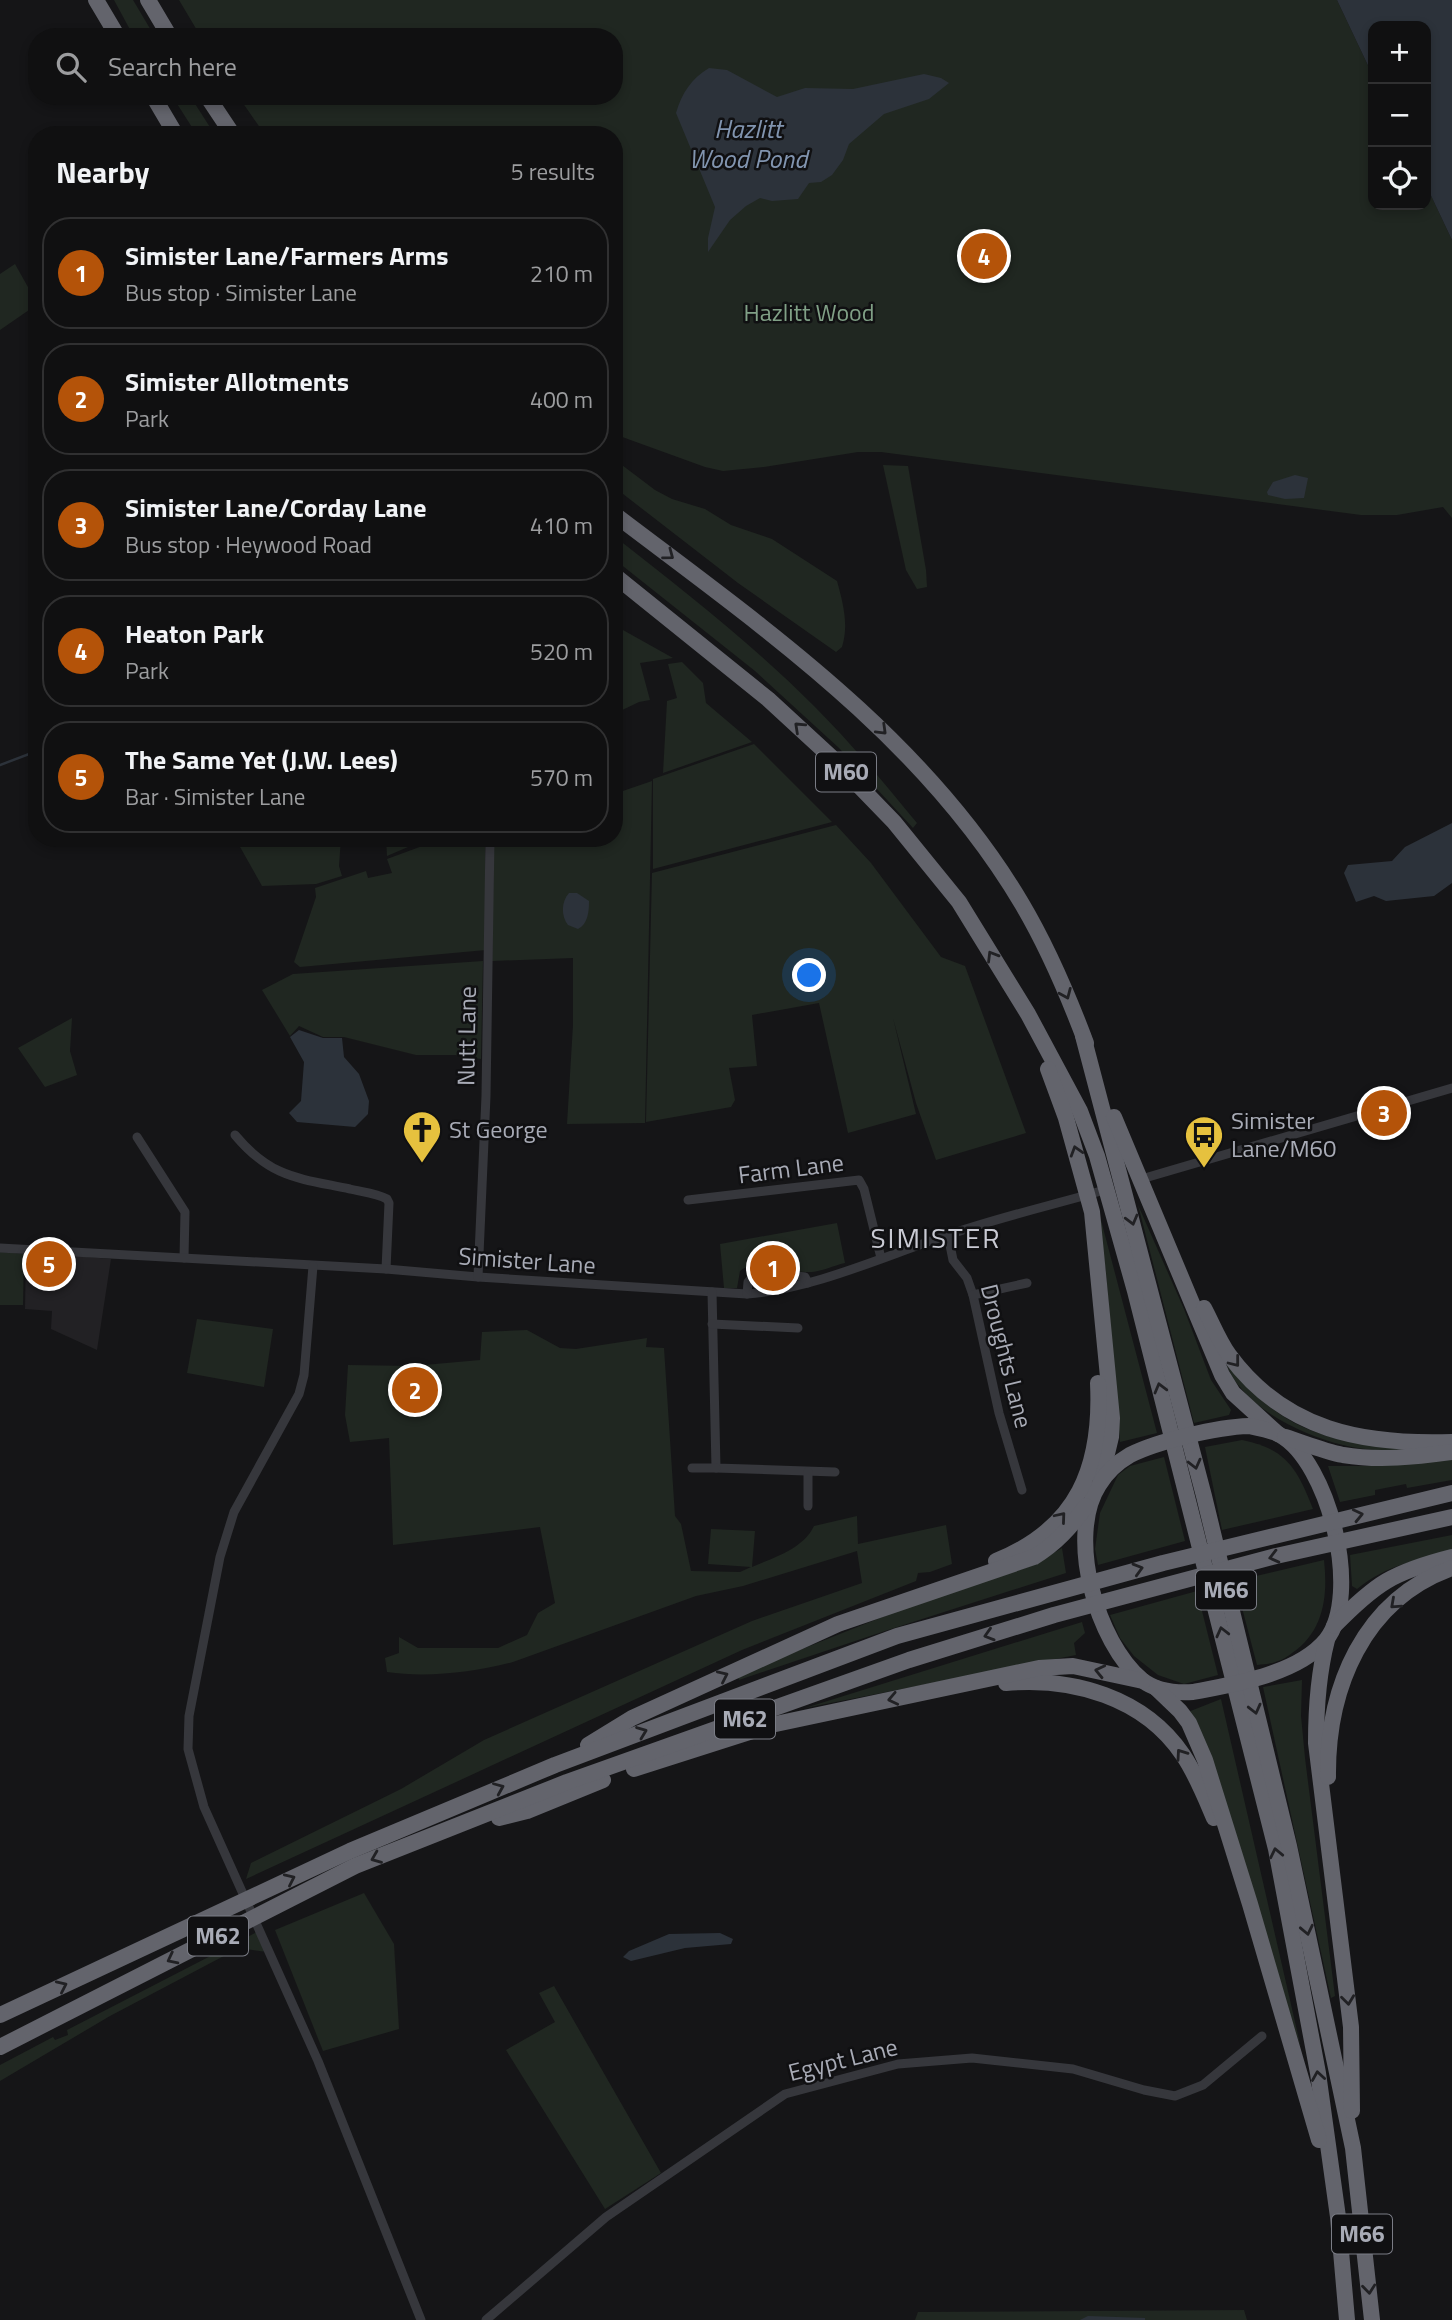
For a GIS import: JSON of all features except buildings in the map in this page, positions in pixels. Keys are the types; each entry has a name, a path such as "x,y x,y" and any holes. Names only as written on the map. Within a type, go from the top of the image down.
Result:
{"highway":[{"path":"96,0 113,28"},
{"path":"148,0 165,28"},
{"path":"158,105 171,126"},
{"path":"213,105 227,126"},
{"name":"M60","path":"623,521 756,621 839,689 909,756 966,822 1022,904 1047,949 1083,1036"},
{"name":"M60","path":"623,582 768,699 831,757 894,822 959,902 1028,1014 1080,1111"},
{"path":"555,1765 632,1718 838,1624 1034,1557 1062,1536 1090,1502 1100,1483 1109,1452 1112,1418 1092,1212 1066,1118 1028,1014"},
{"path":"1083,1036 1144,1194 1222,1375 1233,1393 1304,1459 1318,1479 1325,1496 1341,1573 1340,1599 1320,1668 1316,1698 1316,1743 1330,1859"},
{"name":"M66","path":"1083,1036 1197,1470 1286,1833 1353,2148"},
{"name":"M66","path":"1080,1111 1097,1156 1135,1292 1276,1849 1318,2073 1338,2217 1348,2320"},
{"path":"1144,1194 1227,1352 1243,1372 1267,1394 1299,1416 1343,1434 1385,1441 1452,1442"},
{"path":"917,1595 1033,1543 1060,1520 1080,1489 1093,1456 1098,1431 1098,1266"},
{"path":"1100,1483 1121,1461 1146,1448 1220,1429 1249,1426 1339,1454 1366,1458 1404,1458 1452,1452"},
{"name":"M62","path":"0,2015 350,1851 555,1765 897,1636 1163,1563 1452,1493"},
{"path":"1090,1502 1084,1528 1084,1547 1099,1613 1114,1646 1127,1664 1180,1711 1196,1735 1250,1905 1338,2217"},
{"name":"M62","path":"0,2047 355,1866 567,1782 909,1660 1054,1615 1263,1559 1452,1517"},
{"path":"439,1833 527,1811 610,1777 771,1725 1056,1666 1087,1668 1180,1692 1203,1690 1282,1671 1298,1664 1362,1599 1388,1579 1405,1570 1452,1557"},
{"path":"1330,1859 1329,1735 1334,1705 1345,1671 1361,1642 1391,1606 1422,1583 1452,1568"},
{"path":"939,1689 1046,1682 1095,1691 1134,1708 1167,1735 1183,1754 1198,1781 1250,1905"},
{"name":"M66","path":"1330,1859 1351,2027 1353,2148 1372,2320"}],"street":[{"name":"Nutt Lane","path":"478,1277 490,847"},
{"name":"Simister Lane","path":"0,1248 386,1269 747,1294 774,1292 948,1235 1452,1088"},
{"path":"235,1135 260,1161 275,1170 293,1177 387,1199 386,1269"},
{"path":"137,1137 185,1212 184,1258"},
{"name":"Farm Lane","path":"688,1200 859,1180 864,1189 881,1258"},
{"name":"Droughts Lane","path":"948,1235 953,1261 967,1278 973,1295 999,1413 1022,1490"},
{"path":"313,1266 304,1375 299,1394 234,1512 220,1557 189,1716 188,1749 204,1807 318,2061 421,2320"},
{"path":"747,1294 748,1282 758,1271 805,1277 808,1283"},
{"path":"973,1295 1027,1283"},
{"path":"712,1292 716,1468"},
{"path":"712,1324 798,1328"},
{"path":"692,1468 835,1472"},
{"path":"808,1472 808,1506"},
{"name":"Egypt Lane","path":"486,2320 606,2217 785,2094 898,2064 972,2057 1073,2069 1144,2090 1175,2096 1203,2085 1262,2036"}],"shaded area":[{"path":"26,1252 111,1259 97,1350 51,1329 52,1311 25,1309"}],"green space":[{"path":"114,0 133,0 150,28 129,28"},
{"name":"Hazlitt Wood","path":"179,0 1337,0 1368,65 1368,210 1431,210 1431,196 1452,240 1452,518 1443,507 1397,515 1361,515 881,452 858,452 723,471 705,467 623,437 623,126 259,126 244,105 623,105 623,28 196,28"},
{"path":"178,105 196,105 209,126 191,126"},
{"path":"15,264 28,287 28,311 0,330 0,274"},
{"path":"883,465 908,466 927,587 917,589 906,570"},
{"path":"623,466 672,499 705,509 731,525 772,539 837,581 845,622 842,647 836,652 738,583 623,494"},
{"path":"623,543 742,639 814,706 917,823 913,828 839,748 755,671 623,566"},
{"path":"623,630 673,658 640,663 650,700 623,710"},
{"path":"682,662 703,683 706,703 752,742 663,773 667,701 677,698 668,664"},
{"path":"754,744 832,822 653,869 653,779"},
{"path":"652,781 645,1123 567,1124 573,1025 573,958 492,961 494,847 623,847 623,791"},
{"path":"836,825 871,863 941,957 965,966 1026,1133 936,1160 916,1103 893,1018 916,1114 848,1133 819,1003 752,1015 757,1066 729,1068 735,1100 731,1107 646,1122 652,873"},
{"path":"240,847 340,847 339,866 342,876 316,884 262,886"},
{"path":"386,847 408,847 387,856"},
{"path":"420,847 485,847 486,950 300,967 294,962 316,897 315,888 366,871 368,878 392,873 387,859"},
{"path":"483,961 481,1059 455,1055 416,1055 344,1037 323,1037 299,1026 290,1036 262,990 293,974"},
{"path":"72,1018 70,1051 77,1075 45,1087 18,1048"},
{"path":"1096,1201 1157,1433 1120,1442 1106,1273"},
{"path":"1138,1205 1184,1309 1211,1380 1231,1410 1229,1415 1194,1423"},
{"path":"837,1223 845,1263 811,1272 756,1264 740,1271 737,1288 724,1288 720,1244"},
{"path":"0,1252 24,1254 23,1305 0,1305"},
{"path":"197,1319 273,1329 264,1387 187,1373"},
{"path":"527,1330 560,1348 576,1349 647,1338 646,1347 664,1348 675,1516 681,1524 691,1571 740,1572 751,1567 708,1564 711,1529 755,1531 752,1567 796,1546 814,1526 857,1516 858,1544 946,1525 952,1564 930,1572 918,1573 916,1581 742,1650 246,1879 251,1863 401,1789 484,1740 752,1621 862,1583 857,1551 743,1586 696,1596 513,1662 451,1673 387,1672 385,1658 399,1653 399,1637 418,1648 498,1648 527,1635 538,1613 555,1603 540,1527 393,1545 389,1438 350,1442 345,1415 348,1365 413,1366 480,1360 482,1332"},
{"path":"1226,1364 1265,1403 1298,1425 1335,1438 1374,1445 1414,1447 1414,1451 1352,1447 1287,1424 1250,1397 1236,1382"},
{"path":"1242,1440 1280,1455 1295,1472 1313,1509 1222,1530 1205,1447"},
{"path":"1164,1457 1185,1541 1098,1565 1095,1549 1100,1513 1118,1475 1130,1466"},
{"path":"1452,1459 1452,1480 1407,1488 1406,1484 1375,1490 1375,1495 1340,1502 1328,1466 1370,1466"},
{"path":"1452,1535 1452,1551 1391,1569 1357,1589 1352,1586 1350,1555"},
{"path":"1062,1548 1066,1573 739,1680 737,1675 910,1606 1031,1566"},
{"path":"1324,1560 1322,1612 1311,1634 1284,1659 1257,1665 1235,1581"},
{"path":"1197,1591 1218,1675 1184,1684 1158,1675 1134,1656 1120,1638 1110,1615"},
{"path":"1082,1622 1085,1633 1074,1643 1076,1655 805,1708"},
{"path":"1302,1680 1301,1716 1335,1996 1331,1998 1263,1687"},
{"path":"1221,1699 1301,2048 1195,1723 1188,1712"},
{"path":"364,1893 394,1944 399,2029 323,2051 275,1930"},
{"path":"259,1931 267,1952 239,1948 110,2016 0,2081 0,2065 53,2037 55,2040 68,2035 67,2030"},
{"path":"554,1986 661,2173 605,2209 506,2050 555,2022 539,1993"},
{"path":"1244,2310 1247,2320 915,2320 918,2312"}],"water":[{"path":"1337,0 1452,0 1452,240 1431,196 1431,21 1368,21 1368,65"},
{"name":"Hazlitt Wood Pond","path":"709,68 727,70 777,97 805,88 853,89 924,74 949,83 929,99 884,114 849,144 843,160 832,175 821,182 809,183 798,199 772,201 760,198 746,206 730,220 708,252 708,238 715,207 676,113 688,87"},
{"path":"1295,475 1308,478 1304,498 1285,499 1268,495 1273,482"},
{"path":"1452,823 1452,883 1434,896 1386,901 1374,896 1356,902 1344,873 1348,865 1392,861 1405,847"},
{"path":"569,893 577,893 589,901 586,921 578,929 568,925 564,917 563,905"},
{"path":"299,1030 323,1038 342,1038 344,1057 359,1074 369,1101 368,1114 355,1127 297,1122 289,1113 301,1101 304,1062 290,1037"},
{"path":"720,1933 733,1939 731,1944 685,1948 631,1961 623,1957 629,1951 669,1934"},
{"path":"1088,2316 1145,2318 1145,2320 1080,2320"}],"waterway":[{"path":"0,765 28,754"}],"place":[{"name":"Heaton Park","path":"984,256"},
{"name":"Simister Lane/Corday Lane","path":"1384,1113"},
{"name":"St George","path":"422,1164"},
{"name":"Simister Lane/M60","path":"1204,1169"},
{"name":"The Same Yet (J.W. Lees)","path":"49,1264"},
{"name":"Simister Lane/Farmers Arms","path":"773,1268"},
{"name":"Simister Allotments","path":"415,1390"}],"district":[{"name":"SIMISTER","path":"936,1238"}]}
